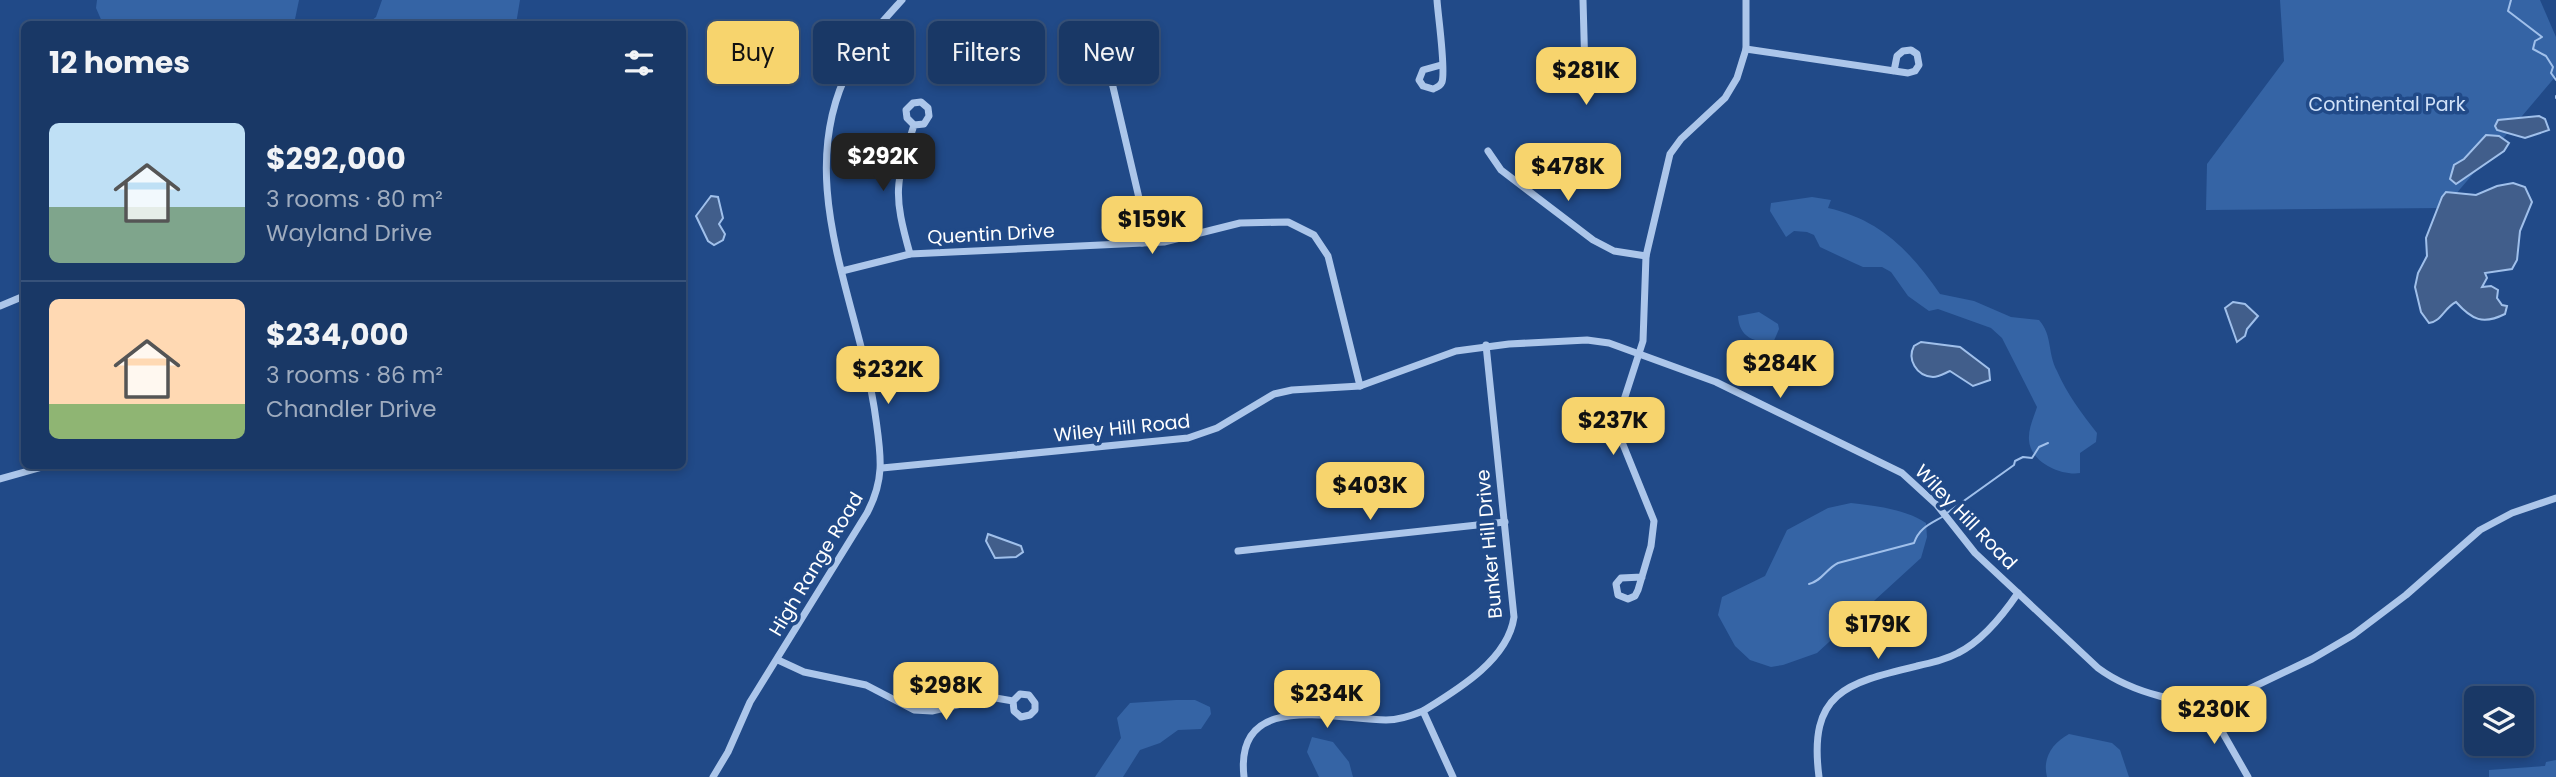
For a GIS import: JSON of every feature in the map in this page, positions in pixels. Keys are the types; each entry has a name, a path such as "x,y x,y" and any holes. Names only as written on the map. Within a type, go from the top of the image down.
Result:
{"street":[{"name":"High Range Road","path":"713,777 728,752 750,702 873,502 882,468 874,405 828,201 826,153 831,118 842,83 856,57 902,0"},
{"path":"1437,0 1441,65"},
{"path":"1583,0 1585,72"},
{"path":"1642,577 1654,534 1654,522 1620,431 1622,407 1640,353 1646,256 1670,155 1681,139 1725,98 1737,78 1746,49 1746,0"},
{"path":"1746,49 1894,71"},
{"path":"1112,84 1137,190 1142,243"},
{"path":"910,254 897,192 900,169 914,125"},
{"path":"1488,151 1501,170 1593,240 1614,251 1646,256"},
{"name":"Quentin Drive","path":"842,271 910,254 1142,243 1176,240 1246,222 1288,222 1310,232 1328,256 1360,386"},
{"path":"0,306 21,297"},
{"name":"Wiley Hill Road","path":"882,468 1188,438 1217,428 1263,398 1280,392 1360,386 1444,354 1486,345 1587,340 1609,343 1716,382 1902,472 1917,483 1937,505 1975,553 2084,656 2118,681 2183,700 2216,702 2243,692 2333,648 2406,595 2480,530 2512,513 2556,498"},
{"name":"Bunker Hill Drive","path":"1423,711 1493,660 1510,635 1514,611 1486,345"},
{"path":"0,479 36,469"},
{"path":"1238,551 1505,522"},
{"path":"1819,777 1819,730 1828,708 1840,694 1866,679 1942,660 1961,652 1983,634 2018,593"},
{"path":"778,660 804,672 866,685 914,710 932,711 990,697 1013,701"},
{"path":"2216,702 2220,728 2248,777"},
{"path":"1244,777 1244,757 1250,739 1262,726 1278,717 1295,714 1386,720 1423,711 1453,777"}],"green space":[{"path":"97,0 299,0 295,21 102,21 96,8"},
{"path":"382,0 520,0 516,21 371,21 376,17"},
{"name":"Continental Park","path":"2280,0 2540,0 2556,37 2556,76 2444,208 2206,210 2207,164 2284,61"},
{"path":"1812,197 1831,200 1828,208 1864,220 1893,239 1940,294 1974,301 2011,317 2039,320 2046,332 2054,364 2061,379 2075,404 2097,433 2096,442 2080,453 2080,473 2056,470 2035,455 2029,436 2037,407 2002,338 1991,328 1938,309 1929,311 1908,296 1891,272 1882,267 1863,267 1820,247 1814,235 1794,231 1786,237 1770,211 1771,203"},
{"path":"1759,312 1778,324 1779,329 1773,343 1754,340 1741,329 1738,316"},
{"path":"1851,503 1900,511 1926,523 1927,537 1921,558 1817,653 1771,667 1750,660 1735,646 1718,615 1722,597 1765,576 1787,530 1828,508"},
{"path":"1195,700 1210,707 1211,714 1201,729 1178,730 1160,743 1140,750 1123,777 1095,777 1121,738 1117,718 1130,703"},
{"path":"2069,734 2112,743 2120,750 2129,777 2047,777 2046,763 2050,751"},
{"path":"1312,737 1333,742 1349,762 1353,777 1319,777 1307,752"},
{"path":"2556,760 2556,777 2489,777 2489,770 2545,766 2546,762"}],"shaded area":[{"path":"2539,116 2545,119 2549,130 2525,138 2497,130 2495,126 2498,120"},
{"path":"2486,135 2499,136 2509,143 2504,151 2456,184 2450,179 2454,165 2464,159"},
{"path":"2513,183 2525,187 2532,202 2520,231 2517,260 2512,269 2485,273 2487,278 2482,287 2491,286 2498,290 2497,298 2502,305 2507,306 2505,314 2490,319 2478,319 2456,302 2437,320 2429,323 2421,312 2415,287 2418,273 2427,256 2426,238 2442,197 2446,192 2476,195"},
{"path":"711,196 718,197 723,218 719,224 725,234 723,240 714,245 708,241 696,216"},
{"path":"2233,302 2245,304 2258,316 2247,329 2245,336 2237,342 2225,308"},
{"path":"1921,342 1960,347 1989,369 1990,380 1973,386 1950,371 1935,377 1922,374 1912,361 1914,346"},
{"path":"988,534 1021,546 1023,552 1016,557 995,558 986,541"}],"waterway":[{"path":"2511,0 2508,11 2542,37 2535,41 2533,49 2546,56 2553,67 2551,73 2556,80"},
{"path":"1947,513 2014,465 2015,461 2023,457 2032,458 2039,447 2048,443"},
{"path":"1809,584 1838,563 1914,543 1922,530 1942,517"}]}
